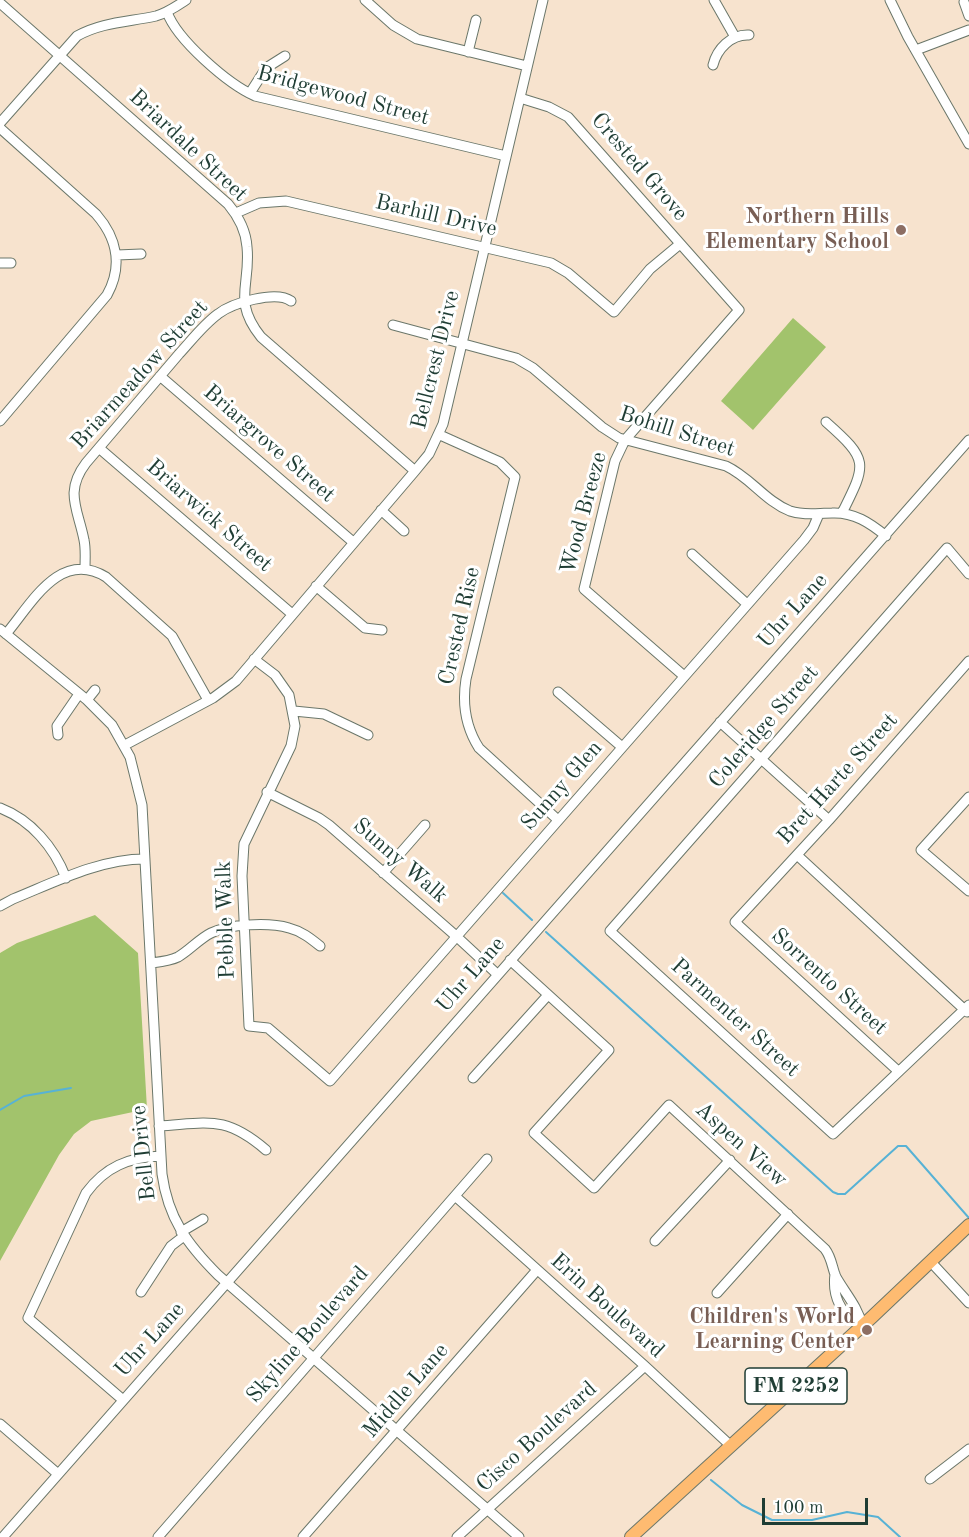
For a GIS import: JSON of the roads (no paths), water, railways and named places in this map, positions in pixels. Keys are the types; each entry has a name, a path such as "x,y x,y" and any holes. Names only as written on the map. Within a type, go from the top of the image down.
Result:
{"main road":[{"name":"FM 2252","path":"631,1537 969,1225"}],"street":[{"path":"0,123 77,36 90,28 158,15 186,0"},
{"path":"365,0 393,25 410,36 527,66"},
{"name":"Bellcrest Drive","path":"124,745 230,686 415,471 429,454 440,435 543,0"},
{"path":"714,0 735,37"},
{"path":"890,0 969,144"},
{"path":"964,2 969,16"},
{"name":"Briardale Street","path":"0,3 236,213 244,230 247,244 244,303 253,327 261,337 415,471"},
{"name":"Bridgewood Street","path":"167,12 179,35 231,82 250,93 267,100 506,156"},
{"path":"468,52 476,20"},
{"path":"916,50 969,30"},
{"path":"713,65 715,55 720,49 735,37 749,35"},
{"path":"250,93 266,68 285,56"},
{"name":"Crested Grove","path":"520,98 549,106 568,117 739,310"},
{"path":"959,128 969,124"},
{"path":"0,128 96,214 112,237 117,255 115,276 107,295 0,421"},
{"name":"Barhill Drive","path":"236,213 259,203 286,201 551,263 563,269 614,312 650,269 680,244"},
{"path":"117,255 141,254"},
{"path":"0,264 11,263"},
{"name":"Briarmeadow Street","path":"85,569 85,546 75,509 74,488 82,467 160,376 218,314 244,303 272,296 291,301"},
{"name":"Wood Breeze","path":"684,676 584,589 615,461 626,440 739,310"},
{"name":"Bohill Street","path":"393,325 508,354 525,362 602,427 626,440 726,466 783,507 801,513 842,513 865,520 886,536"},
{"name":"Briargrove Street","path":"160,376 353,542"},
{"path":"825,422 850,443 861,460 860,477 842,513"},
{"name":"Crested Rise","path":"440,435 500,462 515,477 466,679 465,712 471,734 479,748 558,820"},
{"name":"Uhr Lane","path":"3,1537 969,440"},
{"name":"Briarwick Street","path":"99,448 292,614"},
{"path":"381,510 404,531"},
{"name":"Sunny Glen","path":"330,1081 804,540 819,514"},
{"name":"Coleridge Street","path":"610,931 947,548 969,574"},
{"path":"692,555 747,604"},
{"path":"3,631 49,582 69,570 96,571 166,629 208,700"},
{"path":"316,586 365,628 382,630"},
{"name":"Bell Drive","path":"3,631 83,697 112,725 130,757 140,788 161,1156 166,1195 182,1234 196,1253 227,1283 519,1537"},
{"name":"Pebble Walk","path":"254,659 270,670 289,695 294,711 295,726 291,746 244,844 242,867 249,1026 268,1028 330,1081"},
{"name":"Bret Harte Street","path":"735,922 829,820 969,661"},
{"path":"58,735 57,726 83,697 94,690"},
{"path":"558,692 622,747"},
{"path":"294,711 324,714 368,735"},
{"path":"720,722 829,820"},
{"name":"Sunny Walk","path":"267,792 319,818 456,936 497,975"},
{"path":"969,796 921,850 969,891"},
{"path":"0,808 17,815 45,842 56,855 66,878"},
{"path":"383,873 425,825"},
{"path":"796,855 968,1010 898,1071"},
{"path":"0,906 66,878 112,862 145,859"},
{"name":"Sorrento Street","path":"735,922 898,1071"},
{"path":"151,963 177,958 200,939 223,928 287,927 308,936 320,946"},
{"name":"Parmenter Street","path":"610,931 833,1134 898,1071"},
{"name":"Aspen View","path":"510,960 609,1050 534,1133 594,1188 669,1105 828,1253 835,1274 859,1311 862,1324"},
{"path":"473,1078 548,995"},
{"path":"159,1126 226,1124 250,1136 266,1150"},
{"path":"123,1400 28,1318 86,1192 96,1179 107,1170 125,1161 138,1157 161,1156"},
{"name":"Skyline Boulevard","path":"158,1537 487,1159"},
{"path":"655,1241 730,1160"},
{"name":"Erin Boulevard","path":"455,1196 645,1365 731,1446"},
{"path":"717,1293 788,1214"},
{"path":"141,1292 171,1246 182,1234 203,1219"},
{"path":"930,1261 969,1303"},
{"name":"Middle Lane","path":"303,1537 537,1270"},
{"name":"Cisco Boulevard","path":"457,1537 645,1365"},
{"path":"0,1424 58,1474"},
{"path":"930,1479 969,1449"}],"waterway":[{"path":"503,893 532,920"},
{"path":"546,932 833,1192 845,1194 898,1146 906,1146 969,1218"},
{"path":"0,1110 24,1096 71,1088"},
{"path":"711,1480 742,1505 772,1520 812,1520 847,1512 878,1517 900,1537"}],"place":[{"name":"Northern Hills Elementary School","path":"901,230"},
{"name":"Children's World Learning Center","path":"867,1330"}]}
